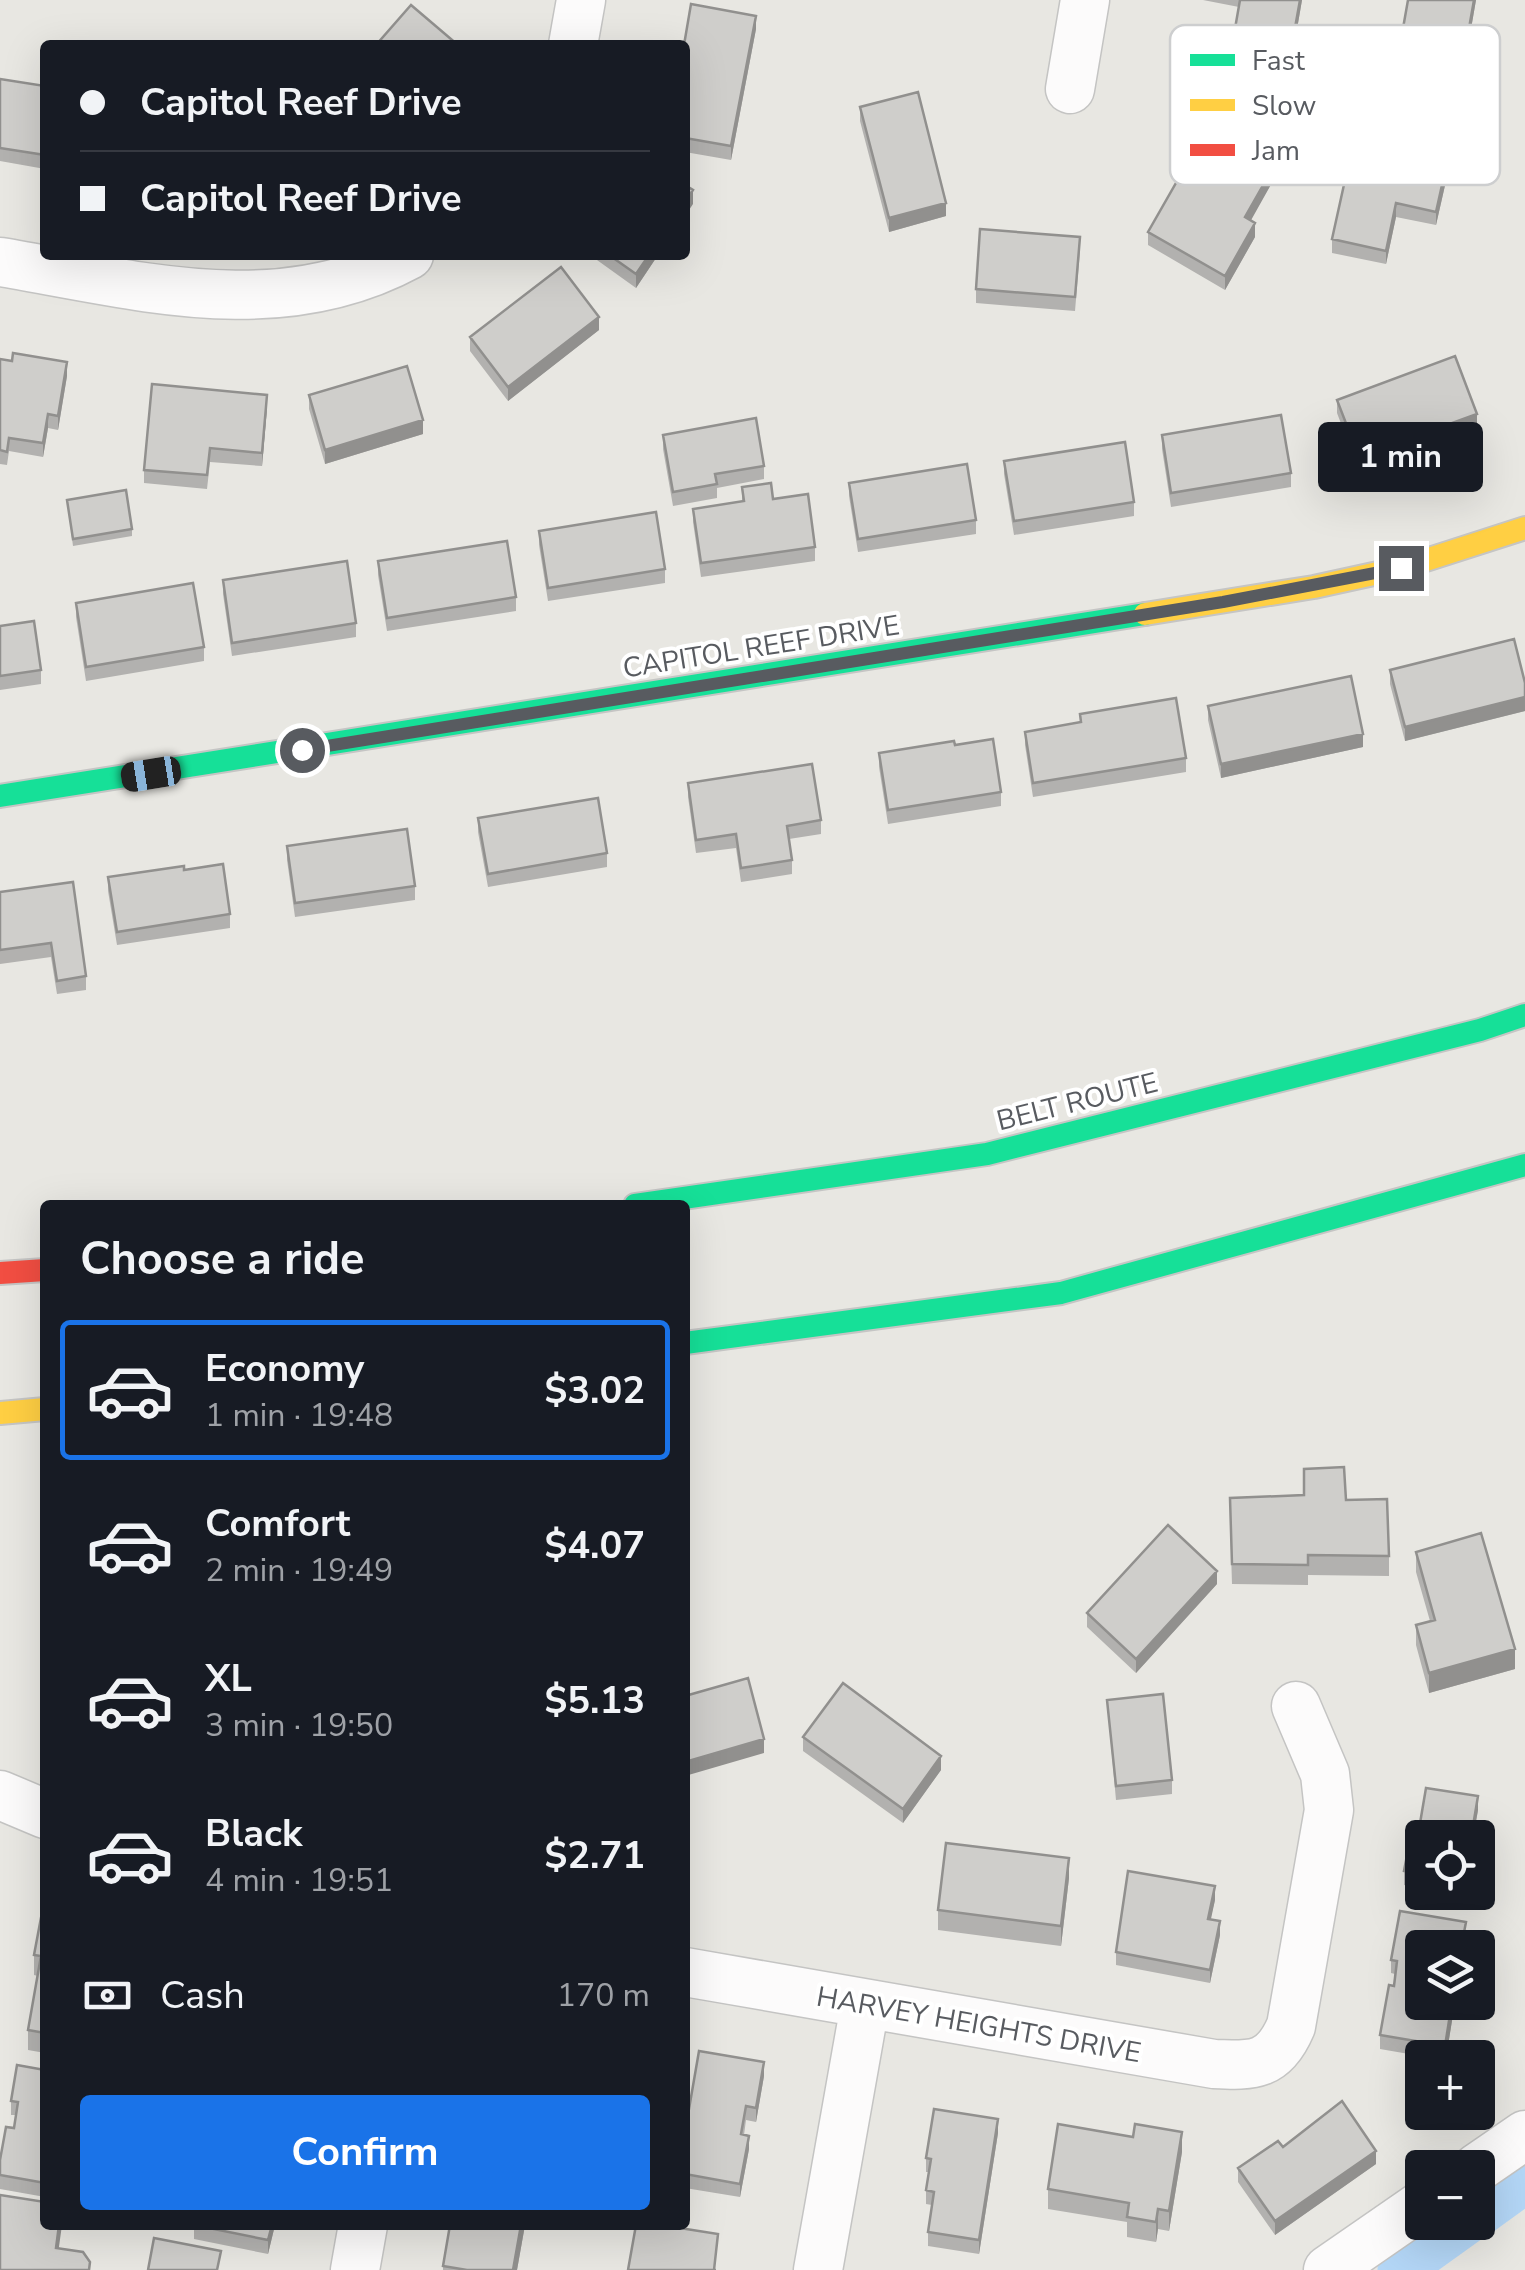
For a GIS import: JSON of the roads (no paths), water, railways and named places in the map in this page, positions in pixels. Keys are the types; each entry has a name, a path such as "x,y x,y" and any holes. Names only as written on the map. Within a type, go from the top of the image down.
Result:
{"main road":[{"name":"CAPITOL REEF DRIVE","path":"0,796 1314,587 1401,568 1525,528"},
{"name":"BELT ROUTE","path":"669,1200 987,1154 1480,1030 1525,1015"},
{"path":"690,1342 1061,1293 1525,1165"},
{"path":"0,1273 40,1270"},
{"path":"0,1412 40,1408"}],"street":[{"path":"574,40 582,0"},
{"path":"1070,88 1085,0"},
{"path":"0,262 188,293 251,297 315,290 374,274 399,260"},
{"name":"HARVEY HEIGHTS DRIVE","path":"690,1973 1214,2064 1246,2066 1273,2056 1291,2026 1329,1810 1325,1774 1296,1706"},
{"path":"0,1795 40,1812"},
{"path":"818,2270 864,2005"},
{"path":"1495,2155 1525,2134"},
{"path":"1328,2270 1405,2217"},
{"path":"355,2270 362,2230"}],"waterway":[{"path":"1495,2203 1525,2181"},
{"path":"1400,2270 1442,2240"}]}
